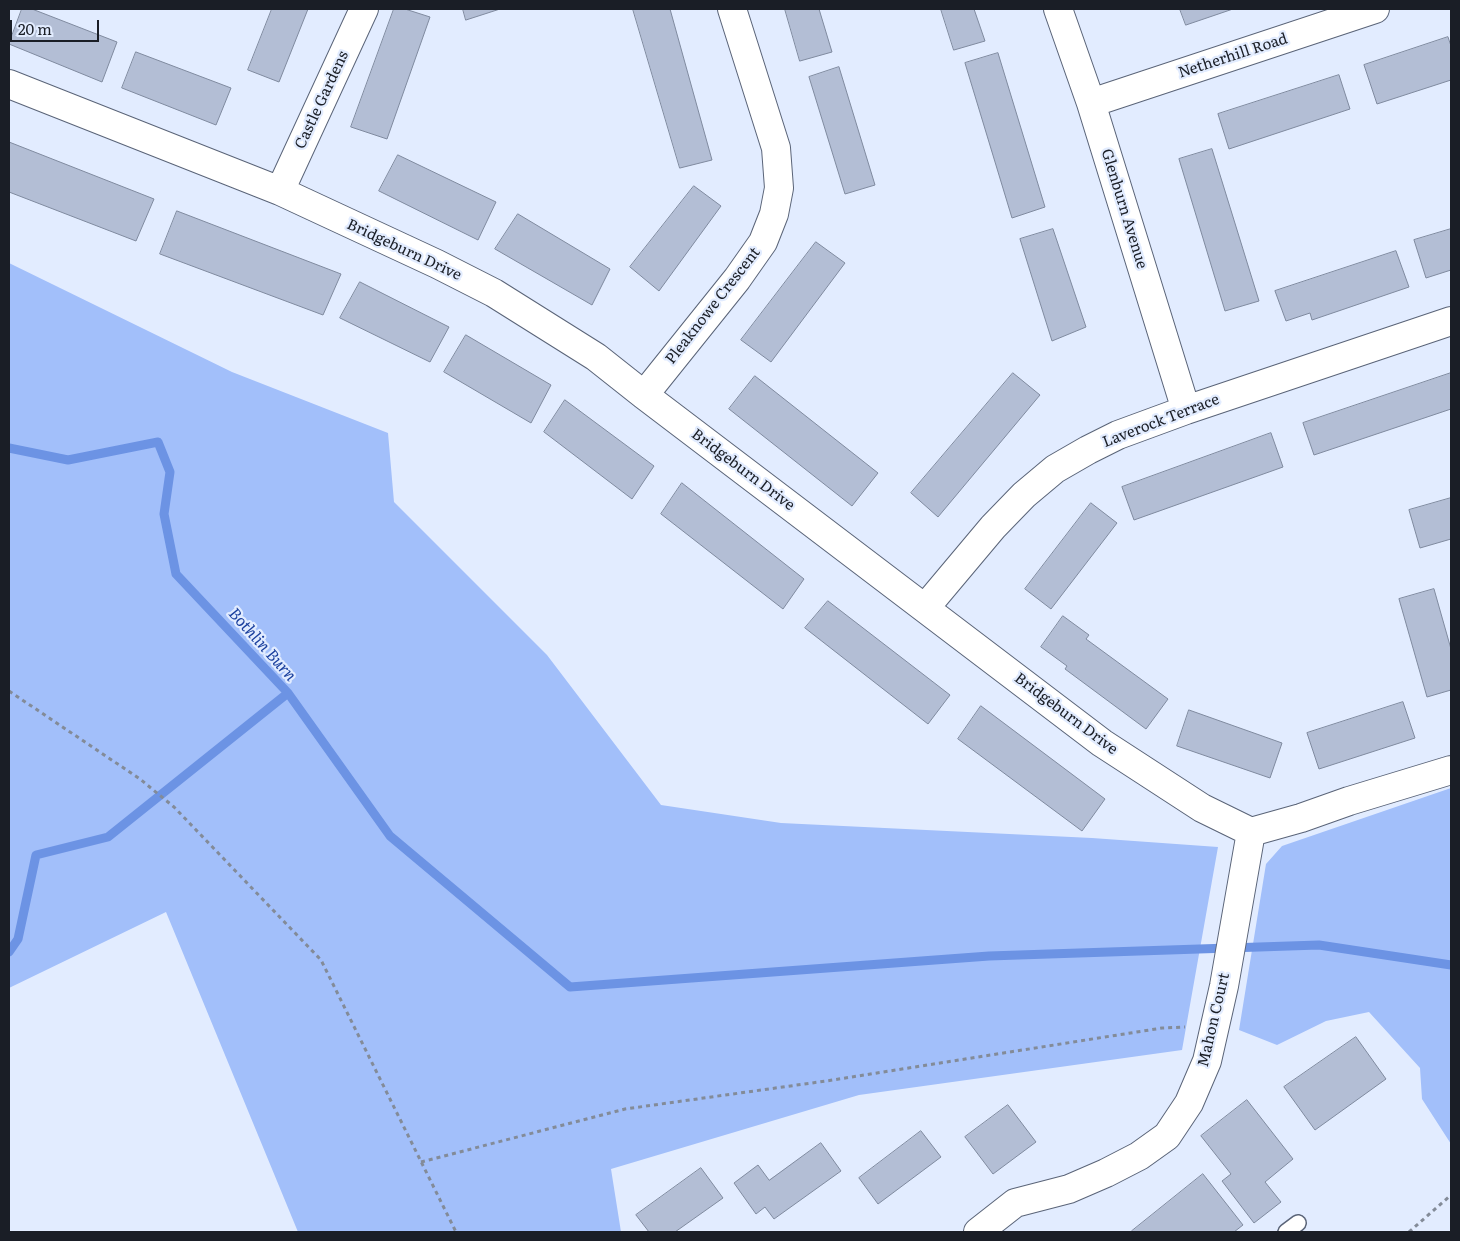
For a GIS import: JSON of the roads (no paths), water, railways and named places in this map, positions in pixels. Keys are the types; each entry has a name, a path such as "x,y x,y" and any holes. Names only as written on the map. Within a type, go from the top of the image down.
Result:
{"street":[{"name":"Castle Gardens","path":"280,192 364,9"},
{"name":"Pleaknowe Crescent","path":"644,395 737,280 762,242 774,214 779,188 776,148 732,9"},
{"name":"Glenburn Avenue","path":"1058,9 1091,103 1186,410"},
{"name":"Netherhill Road","path":"1091,103 1375,9"},
{"name":"Bridgeburn Drive","path":"9,84 280,192 437,264 494,293 596,357 1102,743 1202,808 1251,832"},
{"name":"Laverock Terrace","path":"925,608 993,527 1024,495 1055,470 1088,450 1118,435 1155,423 1186,410 1451,321"},
{"path":"1251,832 1451,770"},
{"name":"Mahon Court","path":"978,1232 1015,1203 1069,1189 1139,1156 1167,1136 1190,1103 1207,1061 1215,1027 1251,832"}],"waterway":[{"path":"9,448 68,460 158,442 170,472 164,514 176,574 288,693 390,836 570,987 989,956 1319,945 1451,965"},
{"name":"Bothlin Burn","path":"9,952 18,939 36,855 108,837 288,693"}]}
